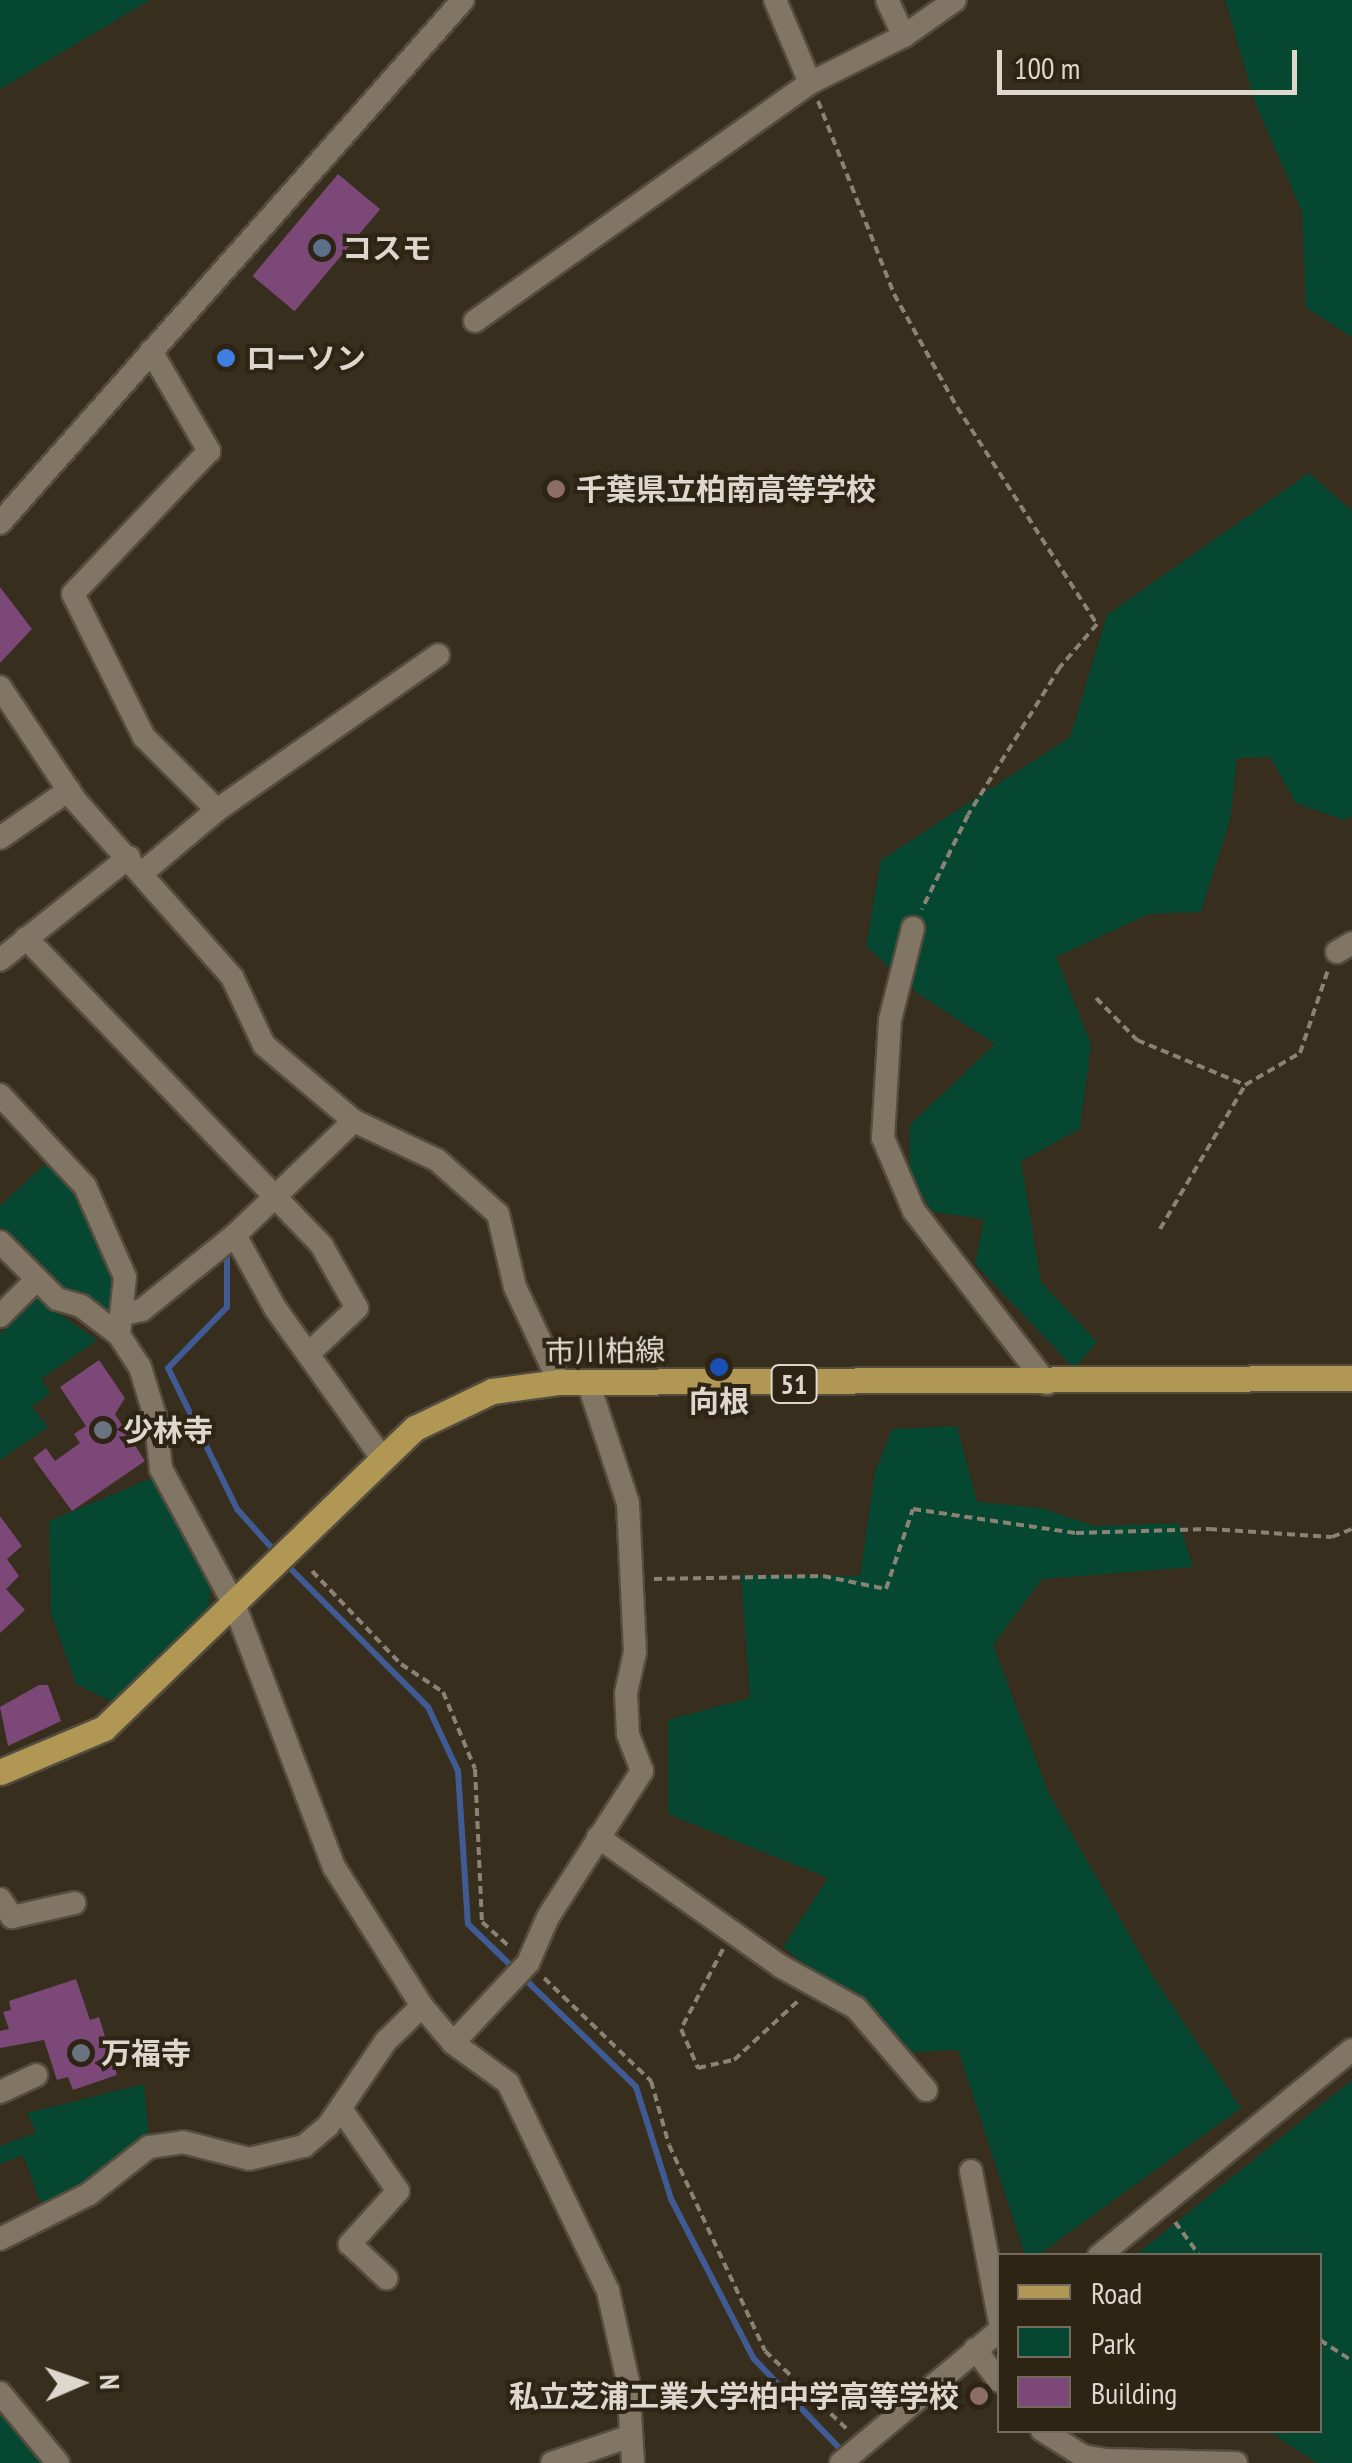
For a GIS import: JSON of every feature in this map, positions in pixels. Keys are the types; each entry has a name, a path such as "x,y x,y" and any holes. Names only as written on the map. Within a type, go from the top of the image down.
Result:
{"main road":[{"name":"市川柏線","path":"0,1772 104,1728 382,1458 460,1402 492,1390 559,1382 1047,1384 1352,1378"}],"street":[{"path":"0,524 462,0"},
{"path":"775,0 810,83"},
{"path":"887,0 904,36"},
{"path":"475,321 810,83 904,36 955,0"},
{"path":"151,352 209,451 73,594 144,737 217,810"},
{"path":"0,960 26,938 438,655"},
{"path":"0,687 69,790 232,977 264,1044 354,1121 437,1160 498,1214 514,1287 559,1382"},
{"path":"0,838 69,790"},
{"path":"913,928 890,1020 883,1138 914,1211 1047,1384"},
{"path":"26,938 322,1246 356,1308 308,1354"},
{"path":"0,1095 85,1186 126,1277 122,1325 155,1416 161,1468 234,1604 334,1867 422,2006 453,2042 508,2083 608,2290 621,2337 633,2463"},
{"path":"122,1325 235,1234 354,1121"},
{"path":"235,1234 308,1354 382,1458"},
{"path":"0,1242 36,1280 122,1325"},
{"path":"0,1316 36,1280"},
{"path":"453,2042 528,1962 598,1836 642,1772 627,1721 636,1652 628,1503 588,1382"},
{"path":"598,1836 731,1933 875,2025 926,2090"},
{"path":"0,1899 12,1917 74,1902"},
{"path":"0,2239 89,2194 149,2147 182,2142 270,2158 304,2146 340,2109 386,2041 422,2006"},
{"path":"1103,2253 1352,2050"},
{"path":"0,2092 36,2075"},
{"path":"340,2109 398,2191 350,2244 386,2278"},
{"path":"971,2170 997,2303"},
{"path":"841,2463 997,2333"},
{"path":"975,2349 997,2377"},
{"path":"0,2392 58,2463"},
{"path":"1045,2433 1054,2442 1107,2461 1236,2463"},
{"path":"552,2463 631,2436"}],"path":[{"path":"810,83 894,294 957,408 1097,624 1060,667 968,815 913,928"},
{"path":"1160,1229 1245,1085 1300,1053 1344,948"},
{"path":"1096,998 1137,1040 1245,1085"},
{"path":"633,1579 822,1576 886,1589 913,1508 1076,1532 1210,1529 1332,1537 1352,1529"},
{"path":"312,1571 402,1664 443,1692 475,1770 482,1922 651,2081 669,2145 765,2351 863,2444"},
{"path":"731,1933 681,2029 698,2068 734,2060 815,1985"},
{"path":"1163,2207 1198,2253"},
{"path":"1322,2341 1352,2360"}],"green space":[{"path":"0,0 150,0 0,89"},
{"path":"1225,0 1352,0 1352,337 1306,308 1302,212 1255,102"},
{"path":"1309,473 1352,511 1352,816 1344,820 1296,803 1270,757 1237,758 1230,820 1201,912 1149,914 1056,957 1091,1044 1080,1129 1021,1161 1041,1282 1097,1342 1074,1368 975,1264 984,1219 933,1212 909,1176 910,1125 995,1044 917,993 866,946 881,860 1070,737 1107,615"},
{"path":"43,1166 53,1166 77,1199 113,1280 114,1307 102,1309 60,1290 0,1227 0,1206"},
{"path":"32,1295 97,1340 41,1379 50,1393 32,1407 48,1427 0,1460 0,1334"},
{"path":"957,1426 977,1502 1041,1508 1094,1526 1179,1523 1193,1567 1042,1579 993,1645 1049,1794 1152,1975 1241,2108 1041,2253 1024,2253 958,2050 914,2052 783,1947 828,1878 668,1814 668,1720 750,1698 741,1575 860,1576 875,1472 892,1429"},
{"path":"152,1478 210,1585 209,1610 111,1701 76,1684 51,1613 49,1521"},
{"path":"1352,2080 1352,2463 1317,2463 1271,2433 1322,2433 1322,2253 1138,2253"},
{"path":"144,2084 149,2135 89,2183 41,2204 23,2155 0,2164 0,2146 36,2133 27,2113"},
{"path":"0,2408 40,2463 0,2463"}],"building":[{"path":"338,174 380,209 295,311 253,276"},
{"path":"0,587 32,629 0,663"},
{"path":"99,1360 125,1398 115,1414 145,1461 72,1511 33,1458 46,1448 55,1461 80,1443 74,1434 86,1426 60,1387"},
{"path":"0,1516 22,1546 7,1559 19,1576 6,1589 25,1610 0,1633"},
{"path":"39,1685 48,1685 61,1721 8,1746 0,1707"},
{"path":"76,1979 90,2020 99,2017 117,2075 73,2090 68,2077 57,2080 44,2040 0,2048 0,2031 9,2029 3,2012 11,2010 9,2001"}],"waterway":[{"path":"227,1257 227,1307 168,1368 237,1509 278,1555"},
{"path":"286,1564 428,1707 458,1771 468,1924 636,2087 671,2199 754,2359 844,2453"}],"place":[{"name":"コスモ","path":"322,248"},
{"name":"ローソン","path":"226,358"},
{"name":"千葉県立柏南高等学校","path":"556,489"},
{"name":"向根","path":"719,1367"},
{"name":"少林寺","path":"103,1430"},
{"name":"万福寺","path":"81,2053"},
{"name":"私立芝浦工業大学柏中学高等学校","path":"979,2396"}]}
